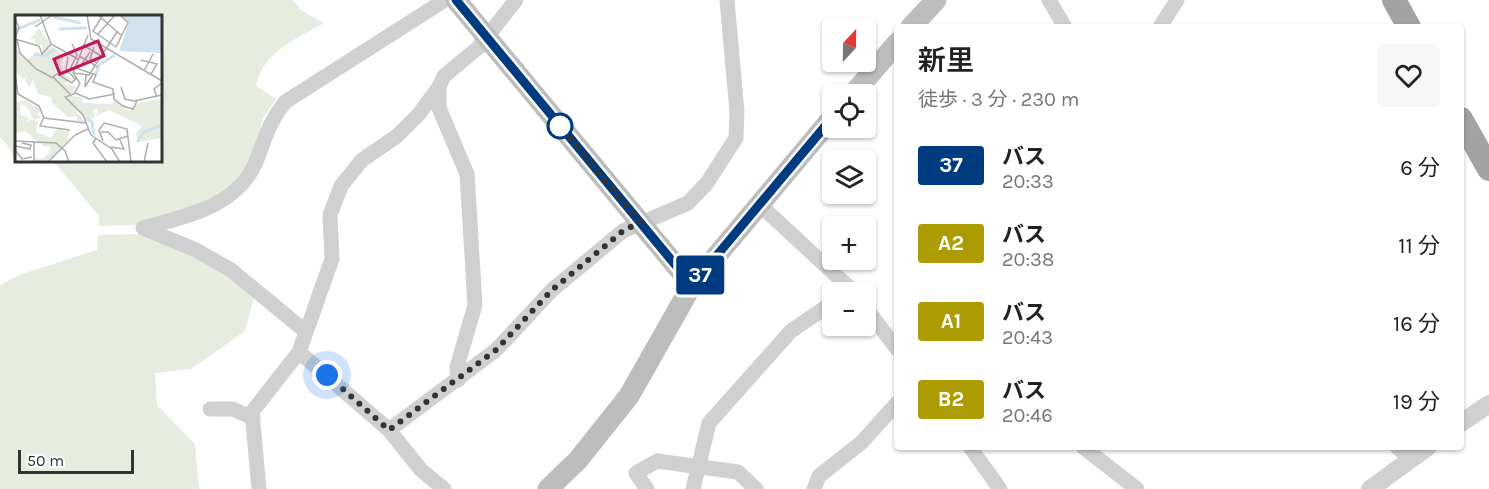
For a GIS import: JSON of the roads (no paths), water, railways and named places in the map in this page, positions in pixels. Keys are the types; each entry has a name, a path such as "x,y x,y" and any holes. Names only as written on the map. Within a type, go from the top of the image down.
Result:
{"highway":[{"path":"1394,0 1407,24"},
{"path":"1464,124 1489,169"}],"main road":[{"path":"456,0 692,285"},
{"path":"914,24 936,0"},
{"path":"861,84 894,46"},
{"path":"548,489 578,460 629,396 692,285 822,130"}],"street":[{"path":"305,331 231,270 196,250 143,228 206,210 226,199 243,186 255,164 269,122 285,102 445,0"},
{"path":"259,489 252,412 264,394 300,352 305,331 332,259 330,215 341,186 362,160 397,136 419,114 439,87 444,76 487,38 516,0"},
{"path":"389,430 496,350 552,290 623,231 688,204 723,162 736,138 735,78 727,0"},
{"path":"1049,0 1063,24"},
{"path":"1162,24 1177,0"},
{"path":"439,87 440,108 467,174 475,304 457,367 458,380"},
{"path":"759,204 841,282"},
{"path":"693,489 709,423 791,332 822,310"},
{"path":"876,321 894,345"},
{"path":"300,352 389,430 421,470 444,489"},
{"path":"1464,421 1489,404"},
{"path":"814,489 819,476 862,442 894,406"},
{"path":"210,409 233,409 253,418"},
{"path":"972,450 1000,489"},
{"path":"1087,450 1137,489"},
{"path":"1370,489 1404,453"},
{"path":"647,489 636,472 657,461 738,472 756,489"}]}
